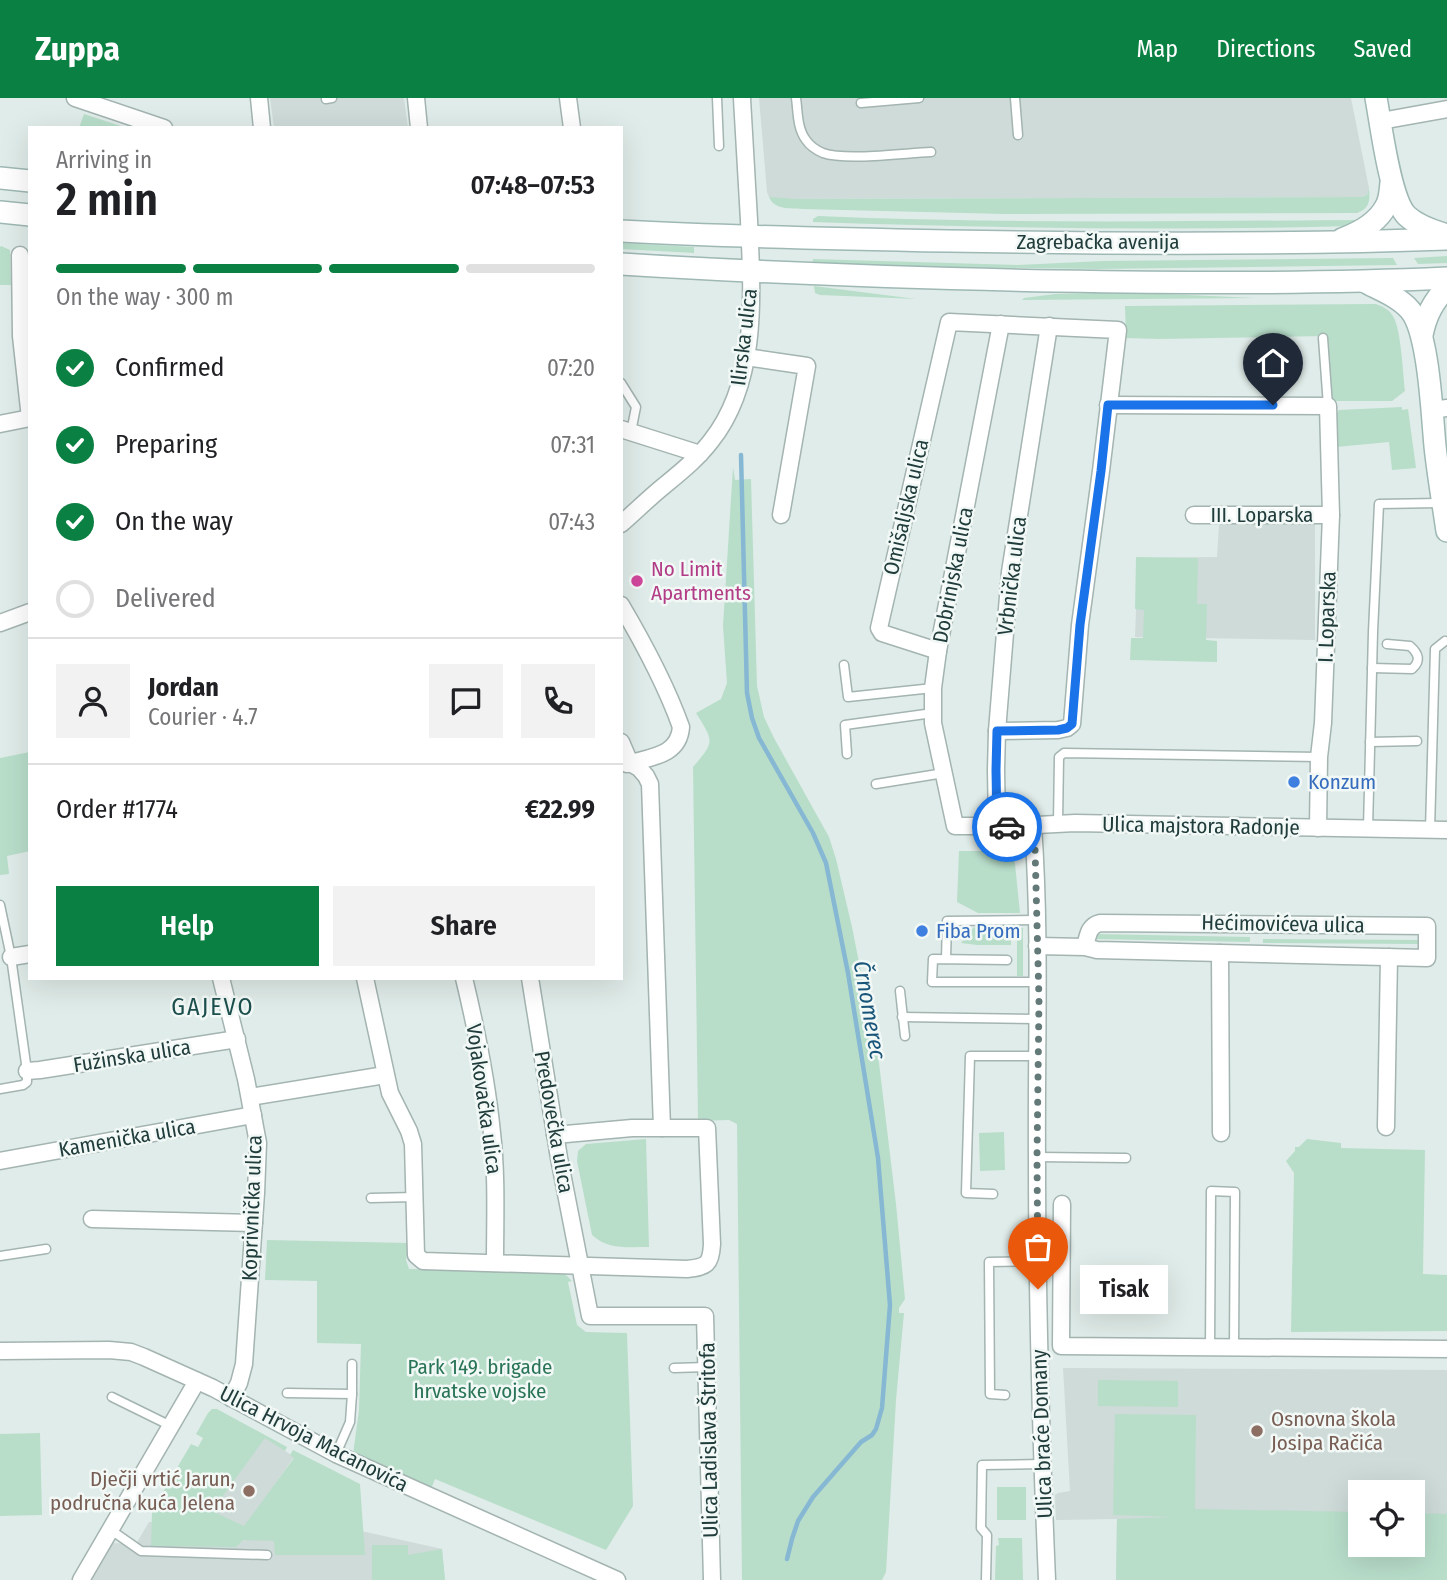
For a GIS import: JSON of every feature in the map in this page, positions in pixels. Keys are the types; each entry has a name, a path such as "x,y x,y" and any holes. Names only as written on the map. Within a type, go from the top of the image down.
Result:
{"main road":[{"path":"1376,98 1398,201 1406,215 1415,223 1447,237"},
{"path":"0,178 28,181"},
{"path":"1334,242 1359,231 1380,215 1388,202 1391,178"},
{"path":"0,212 28,215"},
{"name":"Zagrebačka avenija","path":"623,231 750,237 1065,243 1334,242 1447,237"},
{"name":"Zagrebačka avenija","path":"623,264 751,272 1095,281 1229,283 1447,278"},
{"path":"1363,281 1408,307 1422,335 1440,409 1435,445 1447,531"},
{"path":"1422,335 1430,307 1447,287"}],"street":[{"path":"75,98 158,126"},
{"path":"259,98 262,126"},
{"path":"416,98 419,126"},
{"path":"568,98 572,126"},
{"path":"742,99 751,272"},
{"path":"1381,121 1447,109"},
{"path":"20,254 21,336 28,400"},
{"name":"Ilirska ulica","path":"623,522 700,454 712,440 731,408 740,385 746,357 751,314 751,272"},
{"name":"Omišaljska ulica","path":"938,651 882,633 879,628 948,322 1001,324"},
{"path":"997,731 1058,730 1072,724 1080,625 1118,330 1001,324"},
{"name":"Dobrinjska ulica","path":"955,826 933,723 933,688 1001,324"},
{"name":"Vrbnička ulica","path":"997,827 997,731 1010,572 1049,326"},
{"path":"746,357 807,366 781,515"},
{"path":"1108,405 1328,406"},
{"name":"I. Loparska","path":"1318,828 1331,515 1328,406"},
{"path":"0,424 28,418"},
{"path":"626,431 700,454"},
{"name":"III. Loparska","path":"1194,515 1331,515"},
{"path":"623,608 638,634 681,727 677,743 669,750 626,765"},
{"path":"0,623 28,613"},
{"path":"626,765 639,768 650,784 662,1128"},
{"name":"Ulica majstora Radonje","path":"955,826 1033,826 1058,823 1447,830"},
{"name":"Ulica braće Domany","path":"1033,826 1039,1019 1039,1392 1047,1580"},
{"name":"Hećimovićeva ulica","path":"1037,946 1085,947 1097,950 1427,958 1427,926 1100,923 1090,929 1085,947"},
{"name":"Hećimovićeva ulica","path":"1220,953 1221,1133"},
{"path":"11,957 28,954"},
{"name":"Hećimovićeva ulica","path":"1386,1127 1389,957"},
{"name":"Koprivnička ulica","path":"222,980 250,1097 258,1143 244,1364 231,1398"},
{"path":"365,980 390,1093 413,1144 416,1255 423,1261 690,1269 709,1263 712,1244 707,1128 632,1128 555,1135"},
{"name":"Vojakovačka ulica","path":"464,980 492,1132 495,1169 495,1263"},
{"name":"Predovečka ulica","path":"530,980 555,1135 580,1265"},
{"name":"Fužinska ulica","path":"27,1071 237,1039"},
{"path":"250,1097 386,1075"},
{"name":"Kamenička ulica","path":"0,1161 253,1115"},
{"path":"1062,1204 1061,1346 1447,1349"},
{"path":"92,1219 254,1223"},
{"name":"Ulica Ladislava Štritofa","path":"580,1265 590,1316 705,1316 712,1580"},
{"name":"Ulica Hrvoja Macanovića","path":"0,1352 85,1349 131,1352 197,1381 336,1454 612,1579"},
{"path":"81,1580 197,1381"}],"lane":[{"path":"326,99 332,98"},
{"path":"717,98 719,146"},
{"path":"796,98 805,139 822,152 843,156 931,152"},
{"path":"861,103 919,98"},
{"path":"1015,98 1018,135"},
{"path":"1323,338 1328,406"},
{"path":"623,386 636,407 626,431"},
{"path":"1368,828 1379,504 1443,503"},
{"path":"1430,830 1434,649 1445,641"},
{"path":"1372,668 1412,669 1418,664 1419,658 1410,646 1387,644"},
{"path":"844,665 848,697 933,688"},
{"path":"847,754 845,725 933,713"},
{"path":"1370,742 1417,741"},
{"path":"1058,823 1059,757 1064,752 1320,757"},
{"path":"876,784 944,773"},
{"path":"0,905 11,957 27,1071 27,1082 23,1085 0,1089"},
{"path":"946,959 947,921 1037,920"},
{"path":"1007,960 933,959 932,982 1038,982"},
{"path":"900,991 905,1036"},
{"path":"902,1017 1039,1019"},
{"path":"993,1194 966,1193 970,1056 1038,1056"},
{"path":"1037,1157 1126,1158"},
{"path":"1210,1347 1211,1191 1236,1192 1234,1347"},
{"path":"371,1198 415,1197"},
{"path":"0,1256 46,1248"},
{"path":"1006,1395 990,1394 989,1262 1038,1261"},
{"path":"336,1454 350,1422 352,1364"},
{"path":"674,1368 707,1367"},
{"path":"287,1393 352,1394"},
{"path":"112,1396 172,1426"},
{"path":"986,1580 987,1535 981,1528 982,1465 1042,1464"},
{"path":"111,1530 141,1551 267,1555"}],"shaded area":[{"path":"270,98 404,98 408,126 274,126"},
{"path":"759,98 1351,98 1369,188 1367,195 1361,197 775,199 769,197 767,192"},
{"path":"1315,522 1315,640 1135,637 1138,558 1217,557 1219,524"},
{"name":"Osnovna škola Josipa Račića","path":"1063,1368 1447,1370 1447,1580 1116,1580 1117,1519 1056,1520 1055,1495 1070,1491"},
{"path":"265,1437 294,1457 245,1527 366,1532 442,1549 445,1580 90,1580 112,1543 136,1544 149,1522 242,1526 212,1511"}],"green space":[{"path":"84,114 121,126 80,126"},
{"path":"1369,188 1368,204 1357,213 1005,214 802,209 778,206 769,197 1361,197 1367,195"},
{"path":"818,216 1023,221 1365,220 1351,226 1082,228 813,222"},
{"path":"623,243 694,247 694,253 623,249"},
{"path":"1,246 10,250 11,285 0,285"},
{"path":"1447,256 1447,263 1418,264 1414,258"},
{"path":"1393,258 1397,265 1097,269 812,265 813,259 1018,265 1103,261"},
{"path":"814,286 916,299 820,295 815,293"},
{"path":"1055,294 1256,298 1022,300"},
{"path":"1376,304 1392,315 1400,342 1405,391 1392,401 1336,401 1331,398 1327,336 1126,338 1125,306"},
{"path":"1402,407 1402,410 1408,409 1416,468 1392,470 1389,442 1336,447 1336,415 1339,410"},
{"path":"733,467 735,480 751,479 757,686 764,717 829,837 852,927 879,1063 905,1299 899,1308 899,1313 904,1313 886,1572 882,1580 742,1580 737,1124 729,1120 698,1121 693,767 710,741 696,713 721,699 727,683 723,626"},
{"path":"1136,557 1198,558 1197,604 1207,604 1206,640 1217,641 1217,662 1130,660 1131,638 1143,638 1144,610 1135,609"},
{"path":"28,752 28,851 7,856 9,874 0,875 0,758"},
{"path":"959,851 1001,851 1014,854 1020,913 978,913 957,902"},
{"path":"974,927 1011,930 1011,945 961,943"},
{"path":"1017,928 1023,928 1023,976 1017,976"},
{"path":"1094,934 1250,937 1250,942 1094,939"},
{"path":"1263,939 1419,940 1419,944 1263,943"},
{"path":"1004,1132 1005,1170 980,1171 979,1133"},
{"path":"646,1139 649,1247 619,1247 598,1240 592,1235 577,1161 578,1151 586,1144"},
{"path":"1307,1139 1341,1143 1341,1148 1425,1150 1423,1274 1447,1275 1447,1331 1291,1332 1294,1173 1286,1161 1295,1151 1295,1147 1299,1147"},
{"name":"Park 149. brigade hrvatske vojske","path":"267,1240 409,1243 406,1260 409,1269 563,1272 572,1281 568,1282 577,1325 586,1332 627,1333 633,1506 606,1550 435,1479 431,1489 353,1454 359,1410 361,1344 317,1343 317,1281 265,1280"},
{"path":"1098,1380 1178,1381 1178,1407 1098,1406"},
{"path":"212,1409 217,1409 287,1447 285,1451 265,1438 212,1511 244,1526 294,1458 290,1455 293,1450 360,1484 365,1555 275,1555 274,1541 243,1540 236,1547 151,1546 152,1511 191,1444 198,1447 203,1438 196,1434"},
{"path":"1115,1414 1196,1415 1195,1509 1348,1512 1348,1557 1425,1557 1425,1513 1447,1514 1447,1580 1116,1580 1117,1519 1174,1517 1113,1515"},
{"path":"40,1433 42,1515 0,1516 0,1434"},
{"path":"997,1487 1026,1487 1026,1520 997,1520"},
{"path":"998,1538 1022,1538 1023,1580 995,1580"},
{"path":"372,1545 408,1545 408,1555 442,1549 445,1580 372,1580"}],"waterway":[{"name":"Črnomerec","path":"741,455 747,693 759,738 813,833 826,863 848,973 878,1158 890,1305 882,1408 876,1429 861,1442 813,1497 798,1521 787,1559"}],"way so far":[{"path":"1007,827 1033,826 1035,848 1039,1000 1038,1289"}],"place":[{"name":"No Limit Apartments","path":"637,581"},
{"name":"Konzum","path":"1294,782"},
{"name":"Fiba Prom","path":"922,931"},
{"name":"Tisak","path":"1038,1289"},
{"name":"Osnovna škola Josipa Račića","path":"1257,1431"},
{"name":"Dječji vrtić Jarun, područna kuća Jelena","path":"249,1491"}],"district":[{"name":"GAJEVO","path":"213,1007"}],"route":[{"path":"1007,827 997,827 997,731 1058,730 1072,724 1080,625 1108,405 1273,405"}]}
